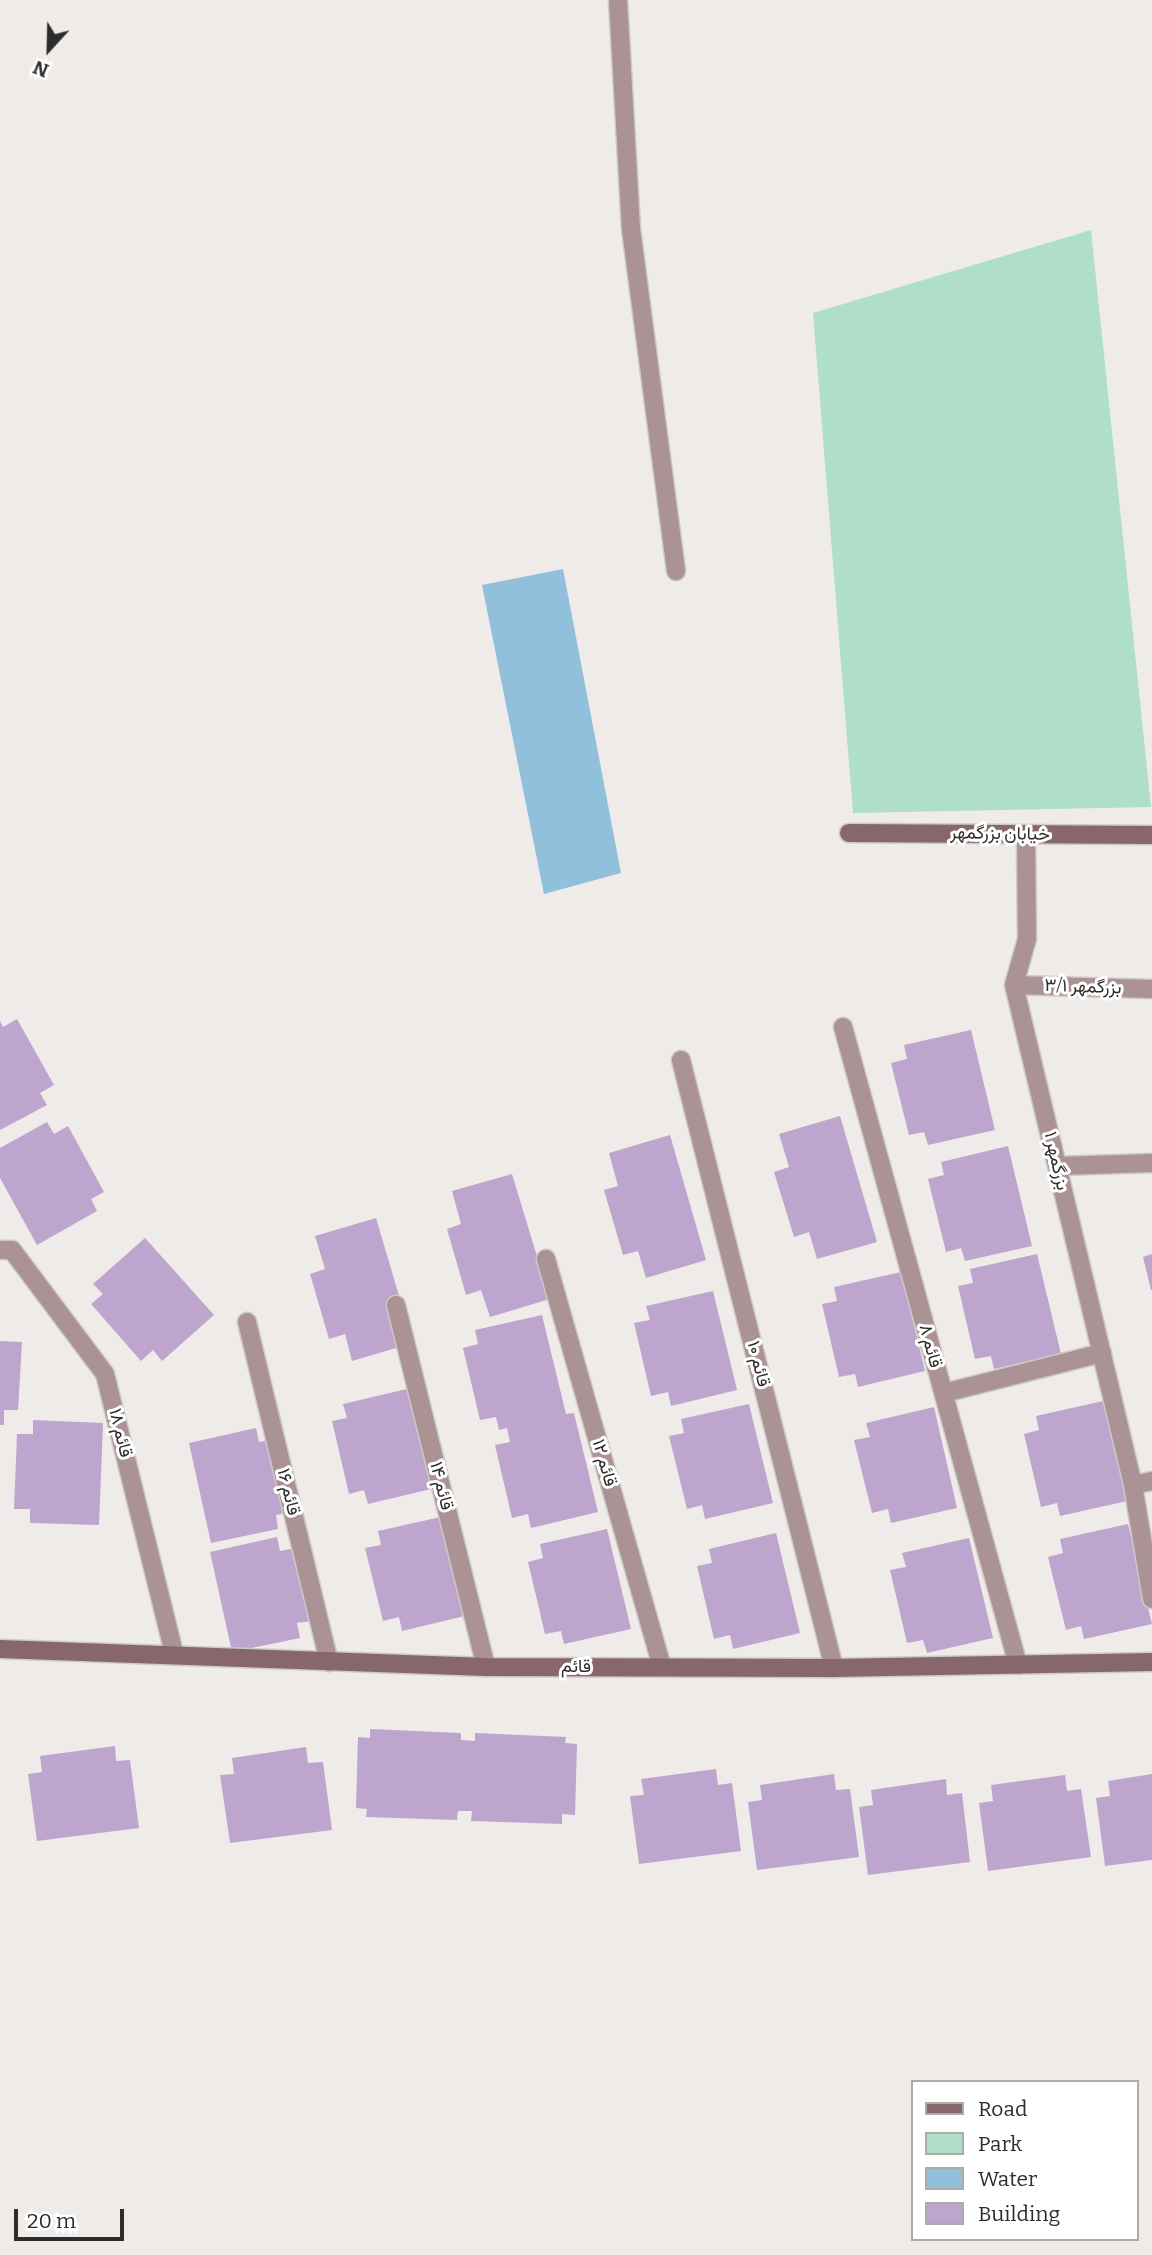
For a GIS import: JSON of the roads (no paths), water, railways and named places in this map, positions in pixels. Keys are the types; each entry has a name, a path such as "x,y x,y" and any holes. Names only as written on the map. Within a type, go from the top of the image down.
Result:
{"street":[{"path":"618,0 631,229 676,571"},
{"name":"خیابان بزرگمهر","path":"849,833 1152,835"},
{"name":"بزرگمهر ۱","path":"1026,834 1027,939 1014,985 1133,1485 1152,1599"},
{"name":"بزرگمهر ۳/۱","path":"1014,985 1152,989"},
{"name":"قائم ۸","path":"843,1027 1018,1665"},
{"name":"قائم ۱۰","path":"681,1060 834,1668"},
{"path":"1058,1166 1152,1163"},
{"name":"قائم ۱۸","path":"0,1250 12,1250 105,1374 174,1653"},
{"name":"قائم ۱۲","path":"546,1259 662,1667"},
{"name":"قائم ۱۴","path":"396,1306 486,1667"},
{"name":"قائم ۱۶","path":"247,1322 328,1662"},
{"path":"944,1393 1102,1353"},
{"path":"1133,1485 1152,1481"},
{"name":"قائم","path":"0,1649 174,1653 486,1667 834,1668 1152,1662"}],"water":[{"path":"563,569 621,873 544,894 482,585"}]}
